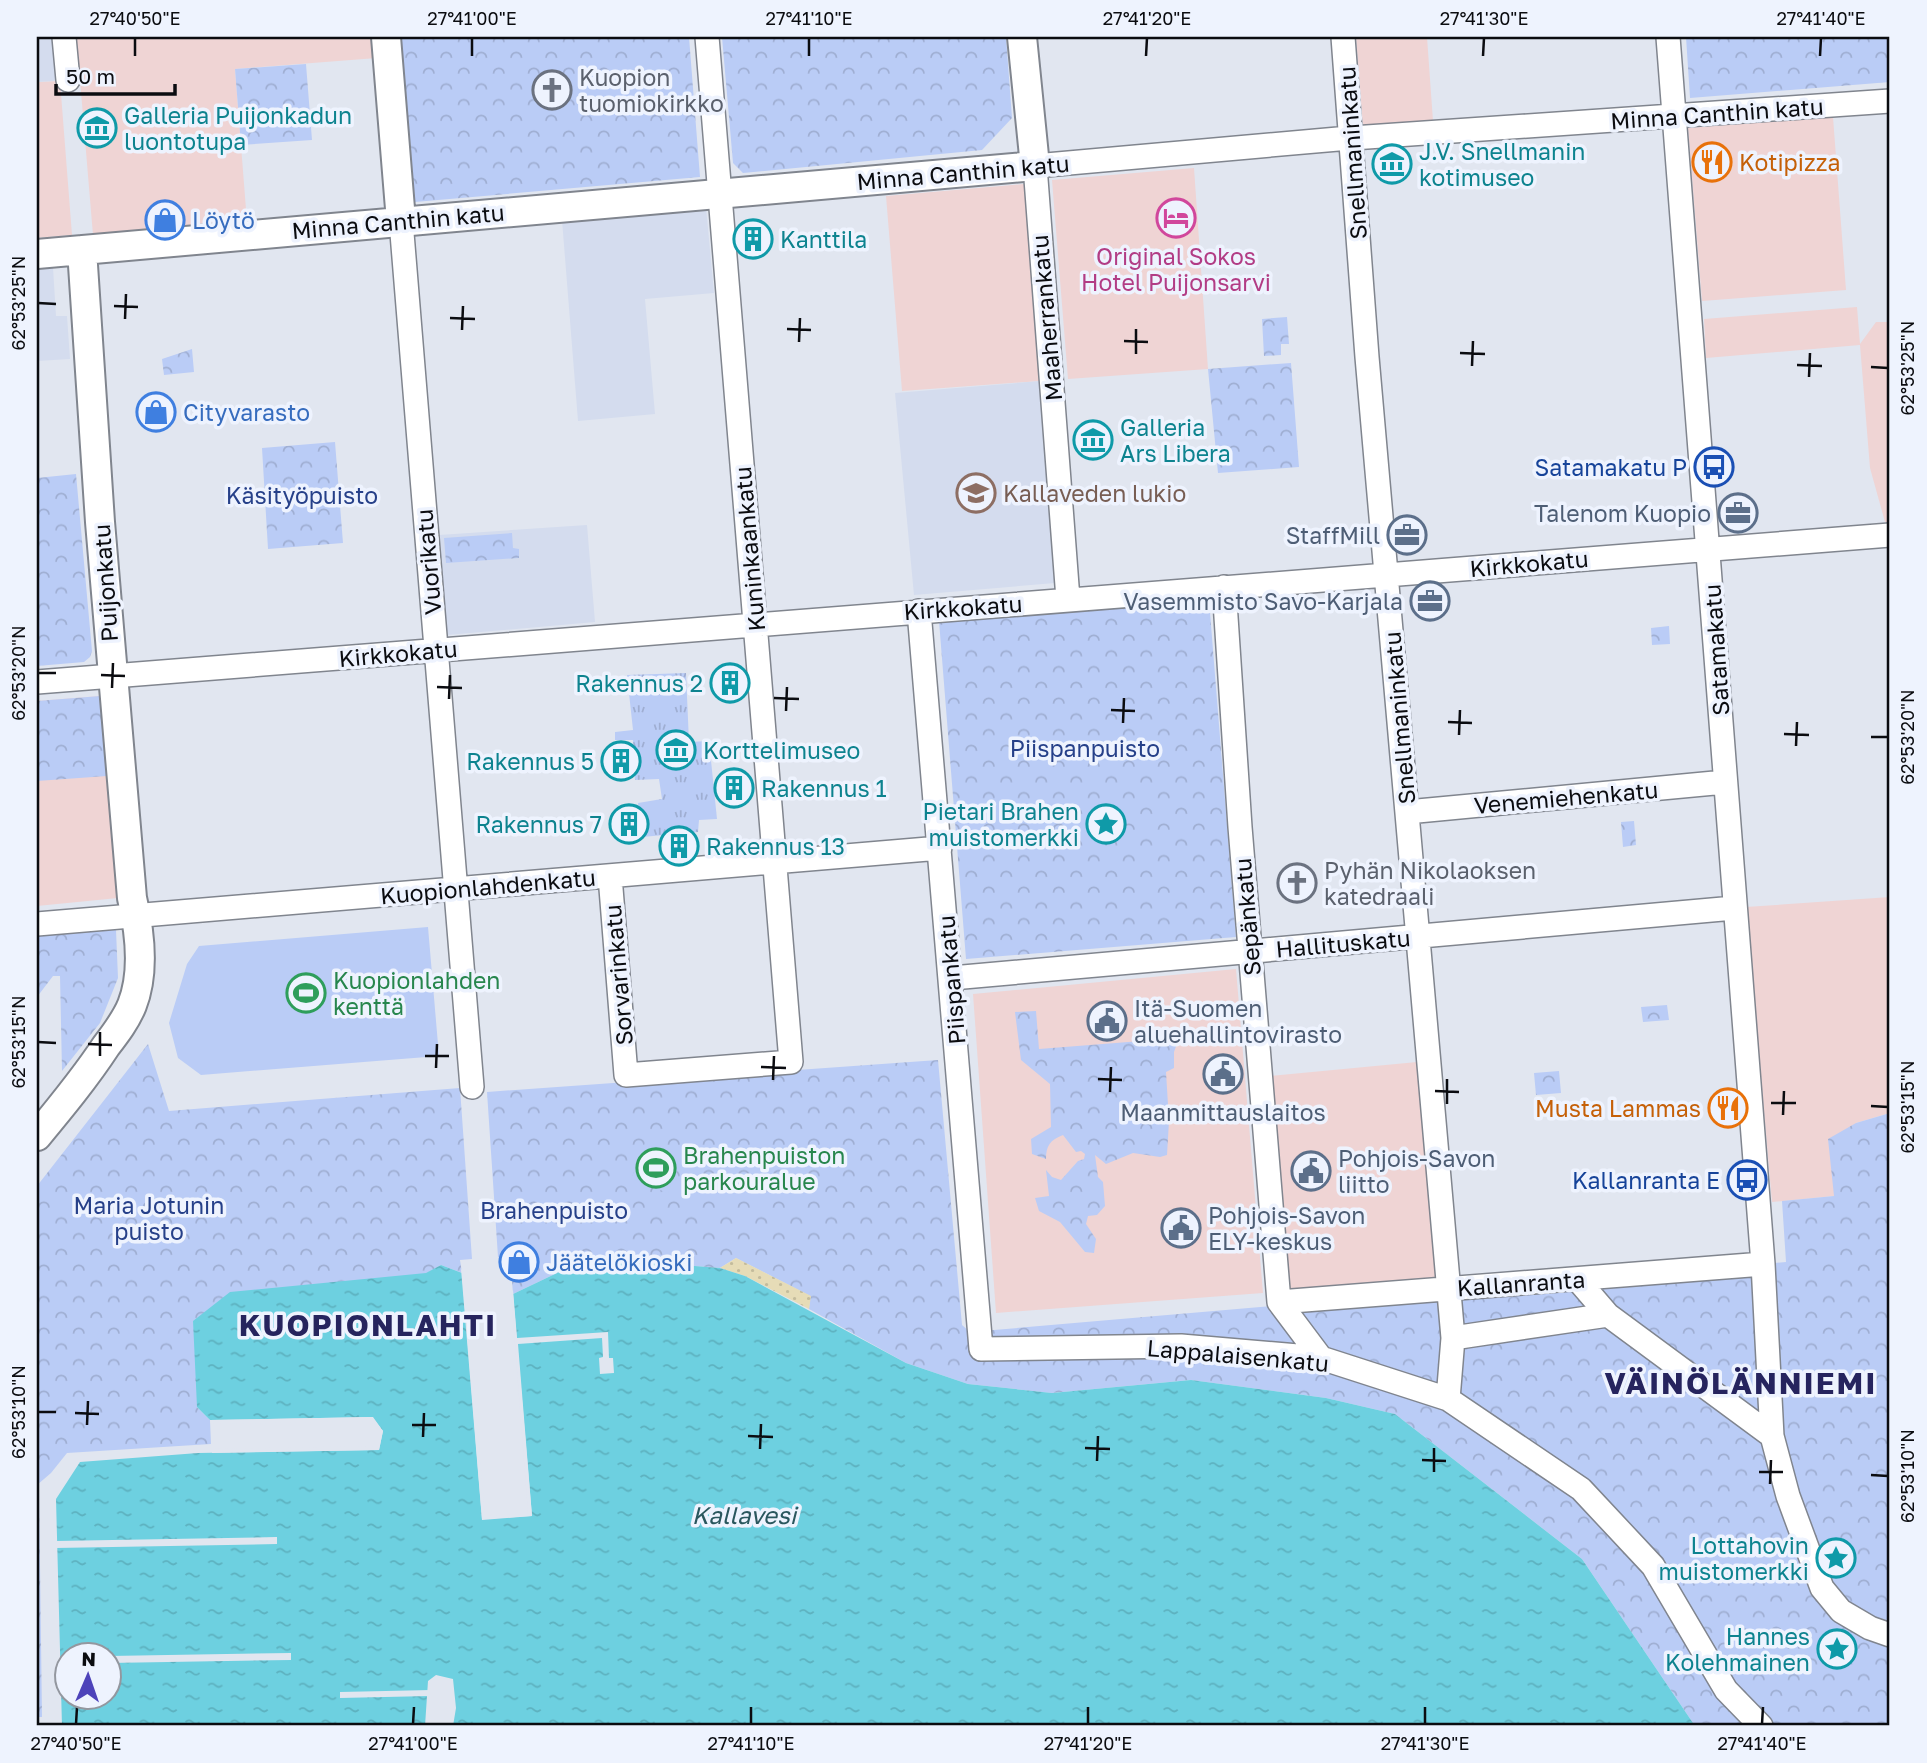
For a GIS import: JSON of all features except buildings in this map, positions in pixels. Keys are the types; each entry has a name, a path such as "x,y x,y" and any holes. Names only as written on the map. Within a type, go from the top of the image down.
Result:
{"main road":[{"name":"Vuorikatu","path":"386,37 401,221"},
{"name":"Maaherrankatu","path":"1022,37 1035,166"},
{"name":"Minna Canthin katu","path":"37,254 1035,166"},
{"name":"Puijonkatu","path":"37,1136 87,1074 124,1020 132,1003 139,961 140,937 132,898 124,817 100,522 82,250"}],"street":[{"path":"64,37 68,80"},
{"name":"Kuninkaankatu","path":"626,1075 791,1062 707,37"},
{"name":"Snellmaninkatu","path":"1343,37 1453,1338 1448,1399"},
{"name":"Satamakatu","path":"1668,37 1763,1264"},
{"name":"Minna Canthin katu","path":"1035,166 1351,138 1890,101"},
{"name":"Maaherrankatu","path":"1035,166 1068,599"},
{"name":"Vuorikatu","path":"401,221 472,1087"},
{"name":"Kirkkokatu","path":"37,682 1890,535"},
{"name":"Sepänkatu","path":"1224,587 1279,1302"},
{"name":"Piispankatu","path":"919,611 952,978 981,1349"},
{"name":"Venemiehenkatu","path":"1407,812 1725,782"},
{"name":"Kuopionlahdenkatu","path":"37,924 940,848"},
{"name":"Sorvarinkatu","path":"610,876 626,1075"},
{"name":"Hallituskatu","path":"952,978 1734,908"},
{"path":"1763,1264 1772,1436 1788,1496 1822,1588 1840,1611 1870,1628 1890,1634"},
{"name":"Kallanranta","path":"1279,1302 1763,1264"},
{"path":"1577,1279 1608,1315 1772,1436"},
{"path":"1279,1302 1321,1358"},
{"path":"1453,1338 1608,1315"},
{"name":"Lappalaisenkatu","path":"981,1349 1181,1346 1321,1358 1448,1399 1581,1489 1653,1566 1726,1690 1761,1726"}],"shaded area":[{"path":"37,37 64,37 68,80 37,82"},
{"path":"64,37 375,37 377,58 235,69 247,222 93,235 80,80 68,80"},
{"path":"1356,37 1427,37 1433,121 1363,126"},
{"path":"60,81 72,235 37,238 37,82"},
{"path":"1833,117 1846,290 1702,301 1688,128"},
{"path":"1194,168 1208,369 1068,379 1052,180"},
{"path":"1024,184 1040,381 902,391 886,196"},
{"path":"706,207 714,293 645,299 655,414 578,421 562,220"},
{"path":"53,268 56,316 67,316 70,359 37,361 37,269"},
{"path":"1857,307 1860,344 1876,322 1890,322 1890,522 1885,522 1870,468 1860,345 1706,358 1704,319"},
{"name":"Kallaveden lukio","path":"1041,381 1055,583 914,595 895,393"},
{"path":"587,525 595,622 447,635 439,535"},
{"path":"100,696 118,898 37,906 37,701"},
{"path":"1890,897 1890,1113 1856,1123 1834,1196 1772,1202 1746,907"},
{"path":"1236,969 1263,1293 996,1313 973,994"},
{"path":"1417,1062 1436,1280 1289,1293 1269,1076"}],"green space":[{"path":"401,37 689,37 700,177 415,202"},
{"path":"722,37 1006,37 1012,118 982,150 743,173 733,163"},
{"path":"1686,37 1890,37 1890,82 1690,98"},
{"path":"306,64 312,140 241,145 235,69"},
{"path":"1287,317 1289,344 1281,344 1281,355 1264,356 1262,319"},
{"path":"192,349 194,372 164,375 162,359"},
{"path":"1291,363 1299,467 1218,473 1208,369"},
{"name":"Käsityöpuisto","path":"335,442 343,543 268,549 262,448"},
{"path":"76,474 92,651 84,662 37,666 37,478"},
{"path":"512,533 513,548 519,549 519,558 446,563 444,538"},
{"name":"Piispanpuisto","path":"1209,600 1236,937 966,959 939,621"},
{"path":"1669,626 1670,644 1652,645 1651,628"},
{"path":"686,673 689,742 709,741 717,819 699,820 698,832 642,837 638,803 662,799 659,779 635,780 633,740 615,740 615,732 633,730 627,675"},
{"path":"100,696 107,776 37,781 37,701"},
{"path":"1634,821 1636,845 1623,847 1621,822"},
{"name":"Kuopionlahden kenttä","path":"428,927 439,1056 201,1075 178,1058 169,1023 187,964 199,946"},
{"path":"116,930 118,978 100,1023 62,1071 60,976 53,976 37,997 37,936"},
{"path":"1667,1005 1669,1020 1643,1022 1641,1007"},
{"path":"1036,1011 1039,1049 1179,1038 1174,1052 1174,1068 1166,1072 1169,1121 1167,1155 1160,1157 1133,1153 1106,1164 1095,1155 1098,1177 1103,1182 1105,1206 1097,1215 1088,1216 1086,1224 1096,1239 1094,1253 1085,1252 1060,1222 1039,1211 1035,1198 1049,1196 1046,1170 1052,1177 1061,1180 1078,1161 1084,1159 1085,1154 1076,1152 1063,1135 1050,1144 1046,1159 1032,1154 1031,1139 1051,1127 1050,1084 1021,1060 1015,1012"},
{"name":"Maria Jotunin puisto","path":"148,1044 169,1111 460,1088 472,1259 460,1260 462,1273 441,1265 197,1407 210,1420 211,1444 67,1453 37,1485 37,1186"},
{"name":"Brahenpuisto","path":"938,1060 962,1325 970,1332 1786,1262 1782,1201 1834,1196 1828,1139 1856,1123 1890,1113 1890,1726 1695,1726 1582,1559 1395,1414 1326,1398 1191,1380 1052,1393 968,1384 906,1363 809,1309 810,1296 736,1258 720,1268 644,1262 578,1263 513,1294 510,1256 498,1257 487,1092"},
{"path":"1559,1071 1561,1093 1536,1095 1534,1073"},
{"name":"Brahenpuiston parkouralue","path":"645,1143 682,1158 668,1193 631,1179"},
{"path":"39,1488 42,1717 37,1717"}],"sand":[{"path":"736,1258 811,1296 809,1309 745,1276 720,1268"}],"water":[{"name":"Kallavesi","path":"644,1262 720,1268 745,1276 906,1363 968,1384 1052,1393 1191,1380 1326,1398 1395,1414 1582,1559 1695,1726 453,1726 456,1708 453,1679 436,1675 428,1681 425,1726 62,1726 62,1710 122,1710 122,1640 60,1640 56,1499 80,1462 198,1453 379,1450 383,1431 372,1417 210,1420 197,1407 193,1321 230,1292 426,1273 441,1265 462,1273 482,1519 532,1516 513,1294 578,1263"}],"pier":[{"path":"461,1269 465,1272 485,1516 528,1513 511,1292 513,1290 517,1338 608,1332 609,1358 613,1358 614,1373 600,1374 602,1338 518,1344 532,1516 482,1520"},
{"path":"373,1417 383,1431 379,1450 212,1453 212,1449 376,1446 380,1432 371,1421 211,1424 210,1420"},
{"path":"277,1537 277,1544 55,1548 55,1541"},
{"path":"291,1653 291,1660 122,1663 122,1656"},
{"path":"431,1690 430,1696 340,1698 340,1692"}],"place":[{"name":"Kuopion tuomiokirkko","path":"552,90"},
{"name":"Galleria Puijonkadun luontotupa","path":"97,128"},
{"name":"Kotipizza","path":"1712,162"},
{"name":"J.V. Snellmanin kotimuseo","path":"1392,164"},
{"name":"Original Sokos Hotel Puijonsarvi","path":"1176,218"},
{"name":"Löytö","path":"165,220"},
{"name":"Kanttila","path":"753,239"},
{"name":"Cityvarasto","path":"156,412"},
{"name":"Galleria Ars Libera","path":"1093,440"},
{"name":"Satamakatu P","path":"1714,467"},
{"name":"Kallaveden lukio","path":"976,493"},
{"name":"Talenom Kuopio","path":"1738,513"},
{"name":"StaffMill","path":"1407,535"},
{"name":"Vasemmisto Savo-Karjala","path":"1430,601"},
{"name":"Rakennus 2","path":"730,683"},
{"name":"Korttelimuseo","path":"676,750"},
{"name":"Rakennus 5","path":"621,761"},
{"name":"Rakennus 1","path":"734,788"},
{"name":"Rakennus 7","path":"629,824"},
{"name":"Pietari Brahen muistomerkki","path":"1106,824"},
{"name":"Rakennus 13","path":"679,846"},
{"name":"Pyhän Nikolaoksen katedraali","path":"1297,883"},
{"name":"Kuopionlahden kenttä","path":"306,993"},
{"name":"Itä-Suomen aluehallintovirasto","path":"1107,1021"},
{"name":"Maanmittauslaitos","path":"1223,1074"},
{"name":"Musta Lammas","path":"1728,1108"},
{"name":"Brahenpuiston parkouralue","path":"656,1168"},
{"name":"Pohjois-Savon liitto","path":"1311,1171"},
{"name":"Kallanranta E","path":"1747,1180"},
{"name":"Pohjois-Savon ELY-keskus","path":"1181,1228"},
{"name":"Jäätelökioski","path":"519,1262"},
{"name":"Lottahovin muistomerkki","path":"1836,1558"},
{"name":"Hannes Kolehmainen","path":"1837,1649"}],"district":[{"name":"KUOPIONLAHTI","path":"368,1325"},
{"name":"VÄINÖLÄNNIEMI","path":"1741,1383"}]}
